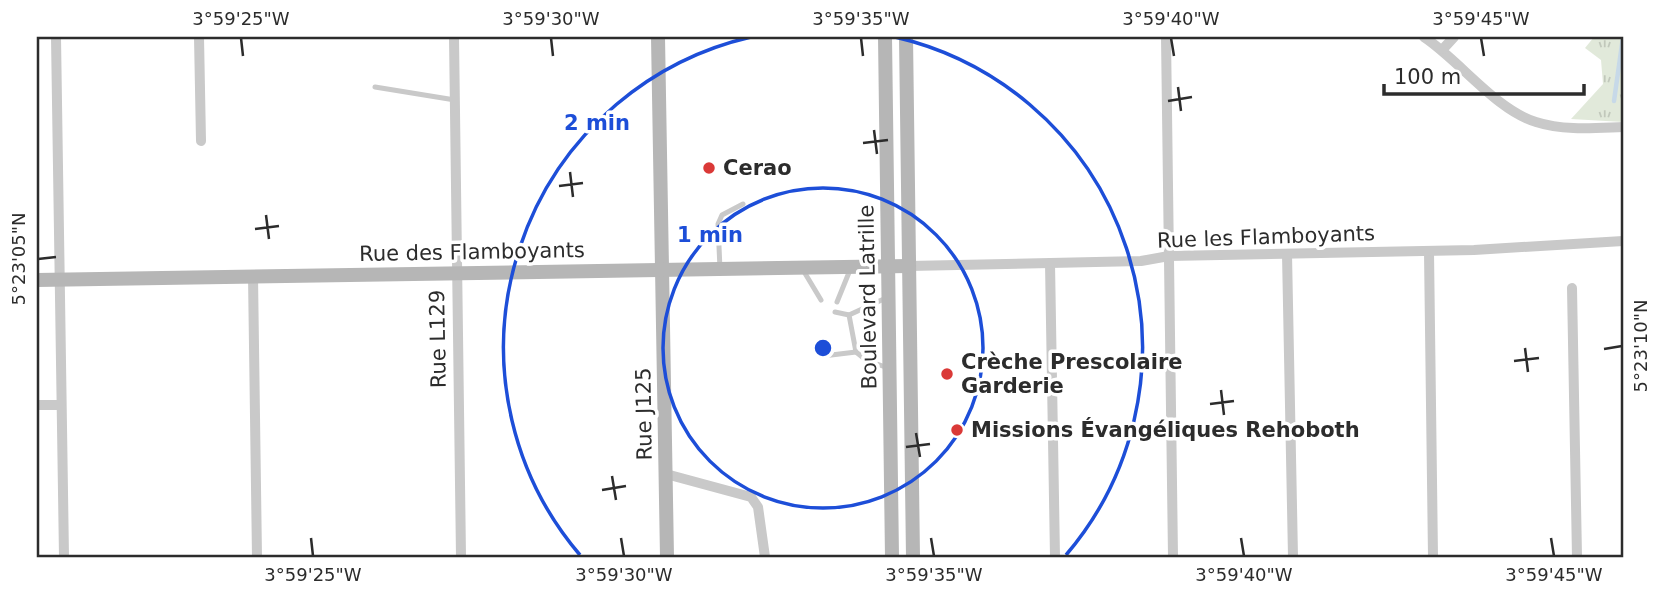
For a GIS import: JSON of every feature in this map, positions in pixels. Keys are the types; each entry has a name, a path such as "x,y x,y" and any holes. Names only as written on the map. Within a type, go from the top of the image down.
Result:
{"street":[{"path":"56,37 64,557"},
{"path":"199,37 201,141"},
{"name":"Rue L129","path":"454,37 461,557"},
{"name":"Rue J125","path":"658,37 667,557"},
{"name":"Boulevard Latrille","path":"885,37 892,557"},
{"name":"Boulevard Latrille","path":"906,37 913,557"},
{"path":"1166,37 1173,557"},
{"path":"1424,37 1443,50 1510,109 1535,122 1576,128 1623,127"},
{"path":"1443,50 1454,37"},
{"name":"Rue les Flamboyants","path":"909,266 1141,261 1169,256 1429,252 1623,241"},
{"path":"1429,252 1433,557"},
{"path":"1287,254 1293,557"},
{"path":"1050,263 1055,557"},
{"name":"Rue des Flamboyants","path":"37,280 909,266"},
{"path":"253,276 257,557"},
{"path":"1572,288 1577,557"},
{"path":"37,405 61,405"},
{"path":"666,474 751,497 758,507 765,557"}],"lane":[{"path":"375,87 454,100"},
{"path":"720,269 718,224 722,215 743,204"},
{"path":"837,302 851,267"},
{"path":"801,268 821,300"},
{"path":"835,312 849,315 889,296"},
{"path":"849,315 856,352 866,360 890,369"},
{"path":"823,356 856,352"}],"green space":[{"path":"1594,37 1623,37 1623,122 1571,119 1603,84 1601,60 1585,48"}],"waterway":[{"path":"1614,101 1623,37"}],"place":[{"name":"Cerao","path":"709,168"},
{"name":"Crèche Prescolaire Garderie","path":"947,374"},
{"name":"Missions Évangéliques Rehoboth","path":"957,430"}]}
